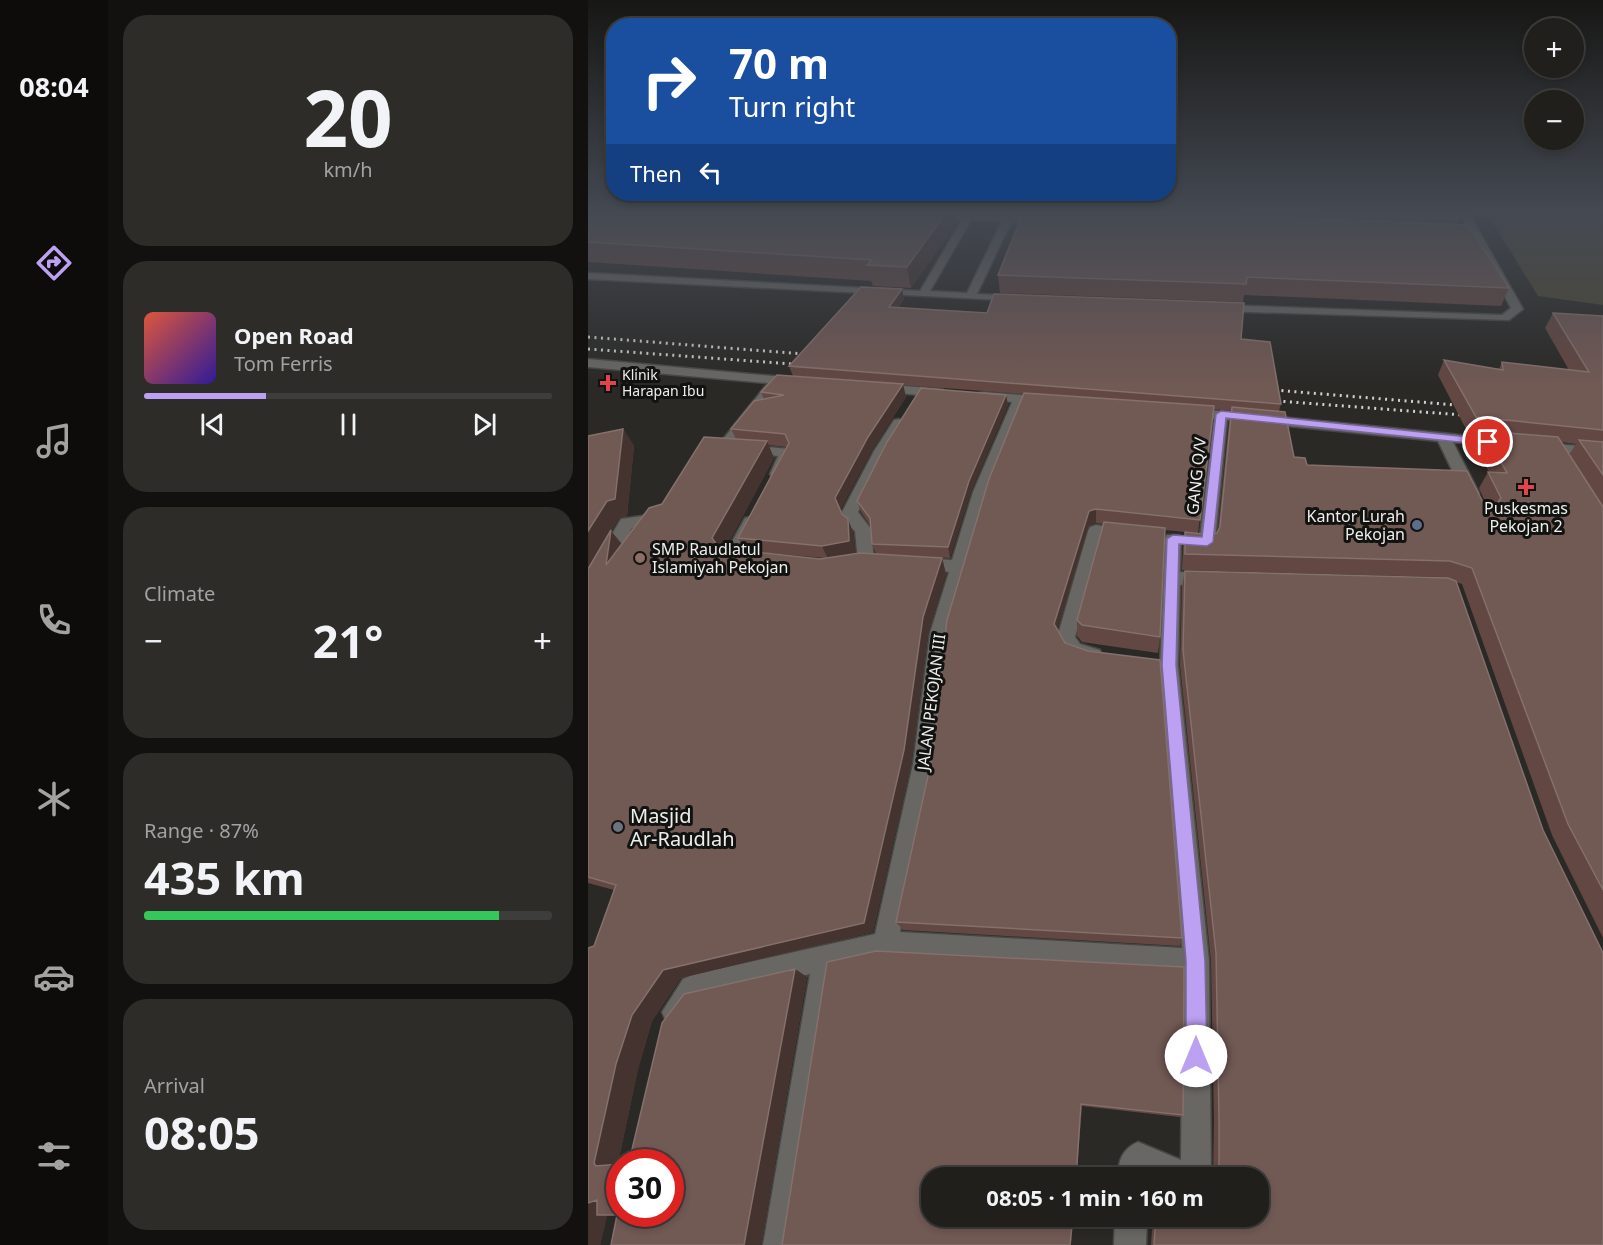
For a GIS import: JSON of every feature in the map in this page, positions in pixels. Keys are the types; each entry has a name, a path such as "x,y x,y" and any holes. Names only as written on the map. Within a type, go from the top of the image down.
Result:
{"street":[{"path":"923,294 938,268"},
{"path":"970,297 984,268"},
{"path":"1205,307 1505,318 1517,309 1495,268"},
{"path":"588,276 1029,300"},
{"path":"588,363 813,384"},
{"path":"723,448 776,381"},
{"path":"860,387 913,401 953,394"},
{"path":"975,395 1056,401"},
{"name":"JALAN PEKOJAN III","path":"885,944 924,764 939,633 981,492 1020,398"},
{"path":"849,564 872,561 863,529 855,522 850,512 881,451 913,401"},
{"path":"1174,411 1510,444"},
{"name":"GANG Q/V","path":"1172,578 1167,539 1207,542 1221,414"},
{"path":"1444,438 1475,502"},
{"path":"1532,446 1603,452"},
{"path":"705,448 785,452 786,459 770,488"},
{"path":"1554,448 1566,467"},
{"path":"588,590 627,524 663,518 674,503"},
{"path":"759,507 732,556 737,560 760,561"},
{"path":"1112,657 1089,654 1074,649 1066,638 1096,531 1140,536"},
{"path":"901,563 959,567"},
{"path":"1196,1167 1196,961 1169,665 1172,578 1218,579"},
{"path":"1146,662 1169,665"},
{"path":"664,1031 667,1022 692,988 885,944 1196,961"},
{"path":"779,1245 825,958"},
{"path":"1133,1167 1138,1157 1162,1167"},
{"path":"1130,1245 1131,1227"}],"shaded area":[{"path":"1521,268 1603,268 1603,305 1538,296"}],"building":[{"path":"1001,268 1496,268 1509,288 1247,277 1246,284 998,275"},
{"path":"861,287 902,289 889,307 987,313 994,294 1244,303 1241,339 1270,342 1281,404 789,366"},
{"path":"1553,313 1603,316 1603,430 1476,417 1444,360 1503,370 1502,362 1589,372"},
{"path":"777,375 903,384 868,437 835,498 842,514 848,519 849,541 822,546 738,538 789,443 785,434 731,429 754,401 784,395 761,392"},
{"path":"921,388 1006,395 969,481 948,547 872,544 870,518 857,501 887,442"},
{"path":"1024,393 1214,406 1200,520 1096,509 1089,511 1054,624 1065,643 1088,651 1160,660 1182,938 896,922 933,753 947,620 989,479"},
{"path":"1232,407 1285,412 1294,457 1305,458 1307,465 1467,471 1484,504 1497,504 1501,498 1488,472 1507,473 1484,431 1558,437 1603,507 1603,890 1568,824 1472,568 1450,561 1185,554 1185,532 1211,535 1217,533 1220,527"},
{"path":"623,429 615,499 607,501 588,531 588,436"},
{"path":"704,437 767,441 712,538 719,548 820,559 860,553 942,558 923,617 904,750 864,923 663,970 632,1015 616,1064 594,1163 596,1166 606,1165 606,1215 597,1215 597,1200 588,1203 588,948 594,946 616,885 588,877 588,569 611,530 606,565 649,508 662,504"},
{"path":"1579,440 1603,442 1603,475"},
{"path":"1104,522 1165,528 1160,637 1082,625 1077,620"},
{"path":"1185,571 1448,578 1456,581 1543,830 1603,953 1603,1245 1154,1245 1155,1227 1269,1227 1269,1167 1219,1167 1216,953 1183,650"},
{"path":"876,951 1184,967 1183,1115 1081,1104 1077,1167 921,1167 921,1227 1072,1227 1070,1245 782,1245 827,962"},
{"path":"795,969 744,1245 611,1245 615,1227 684,1227 684,1149 632,1149 662,1023 684,994"}],"railway":[{"path":"588,337 816,355"},
{"path":"588,349 806,365"},
{"path":"1262,389 1468,406"},
{"path":"1264,400 1476,416"}],"place":[{"name":"Klinik Harapan Ibu","path":"608,383"},
{"name":"Puskesmas Pekojan 2","path":"1526,487"},
{"name":"Kantor Lurah Pekojan","path":"1417,525"},
{"name":"SMP Raudlatul Islamiyah Pekojan","path":"640,558"},
{"name":"Masjid Ar-Raudlah","path":"618,827"}],"route":[{"path":"1196,1056 1196,961 1169,665 1172,559 1173,539 1207,542 1221,414 1488,442"}]}
